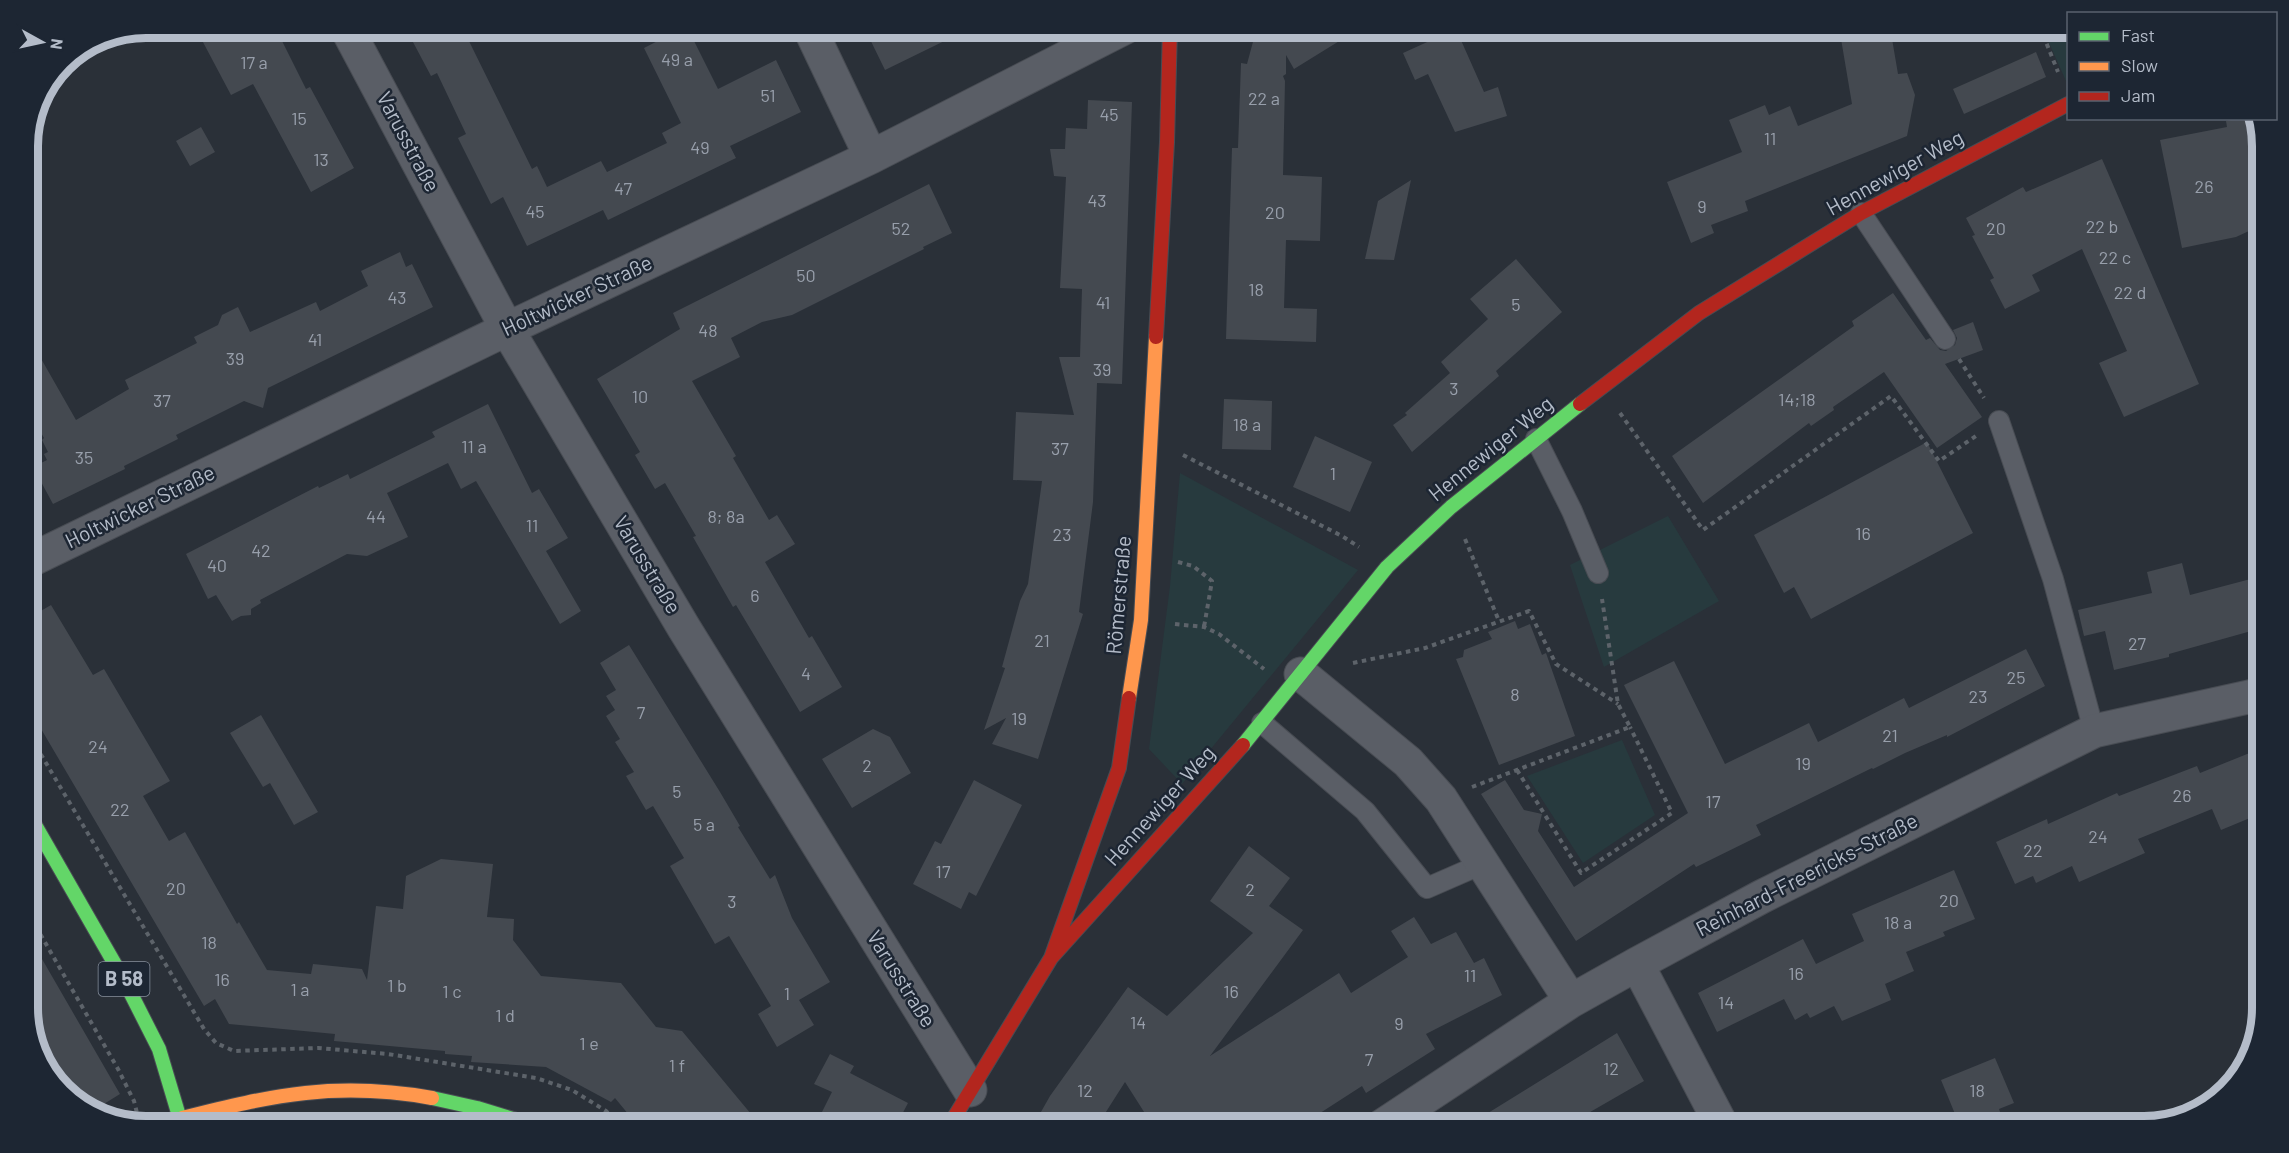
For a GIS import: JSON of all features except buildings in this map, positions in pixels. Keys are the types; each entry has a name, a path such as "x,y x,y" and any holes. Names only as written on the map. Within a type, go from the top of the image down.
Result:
{"street":[{"name":"Varusstraße","path":"352,38 507,329 684,628 969,1090"},
{"path":"814,38 871,157"},
{"name":"Holtwicker Straße","path":"38,557 507,329 871,157 1104,38"},
{"name":"Römerstraße","path":"955,1116 1051,958 1119,768 1141,620 1149,439 1167,142 1170,38"},
{"name":"Hennewiger Weg","path":"1051,958 1262,723 1387,567 1451,507 1601,387 1699,313 1861,213 2067,105"},
{"path":"1295,681 1408,762 1441,799 1571,1001"},
{"name":"Reinhard-Freericks-Straße","path":"1397,1116 1571,1001 1637,964 1761,897 2094,730 2252,696"},
{"name":"B 58","path":"38,830 124,980 159,1049 180,1116"},
{"path":"1637,964 1717,1116"},
{"path":"205,1116 294,1093 360,1090 427,1098 488,1109 508,1116"}],"lane":[{"path":"1861,213 1945,339"},
{"path":"1999,421 2054,579 2094,730"},
{"path":"1536,439 1572,511 1598,573"},
{"path":"1262,723 1365,811 1427,888 1482,864"}],"path":[{"path":"2044,38 2060,78"},
{"path":"1601,387 1703,530 1891,396 1939,461 1999,421 1945,339"},
{"path":"1149,439 1232,478 1342,536 1387,567"},
{"path":"1451,507 1499,621"},
{"path":"1145,559 1193,566 1212,581 1203,627"},
{"path":"1517,770 1581,873 1672,813 1618,704 1598,573"},
{"path":"1141,620 1203,627 1219,634 1295,681 1425,648 1529,611 1556,664 1618,704"},
{"path":"1441,799 1630,727"},
{"path":"38,750 204,1029 216,1043 234,1051"},
{"path":"38,930 118,1069 134,1101 138,1115"}],"green space":[{"path":"2047,38 2067,38 2066,81"},
{"path":"1180,473 1358,570 1182,784 1149,749 1170,586"},
{"path":"1668,516 1719,601 1604,667 1570,565"},
{"path":"1622,740 1655,815 1583,863 1527,776"}],"traffic: fast":[{"path":"1243,745 1387,567 1451,507 1580,404"},
{"path":"38,830 124,980 159,1049 179,1116"},
{"path":"432,1098 503,1116"}],"traffic: slow":[{"path":"1129,698 1141,620 1156,337"},
{"path":"191,1116 276,1097 306,1093 366,1091 432,1098"}],"traffic: jam":[{"path":"1156,337 1167,142 1170,38"},
{"path":"1580,404 1699,313 1861,213 2067,105"},
{"path":"955,1116 1051,958 1119,768 1129,698"},
{"path":"1051,958 1243,745"}]}
